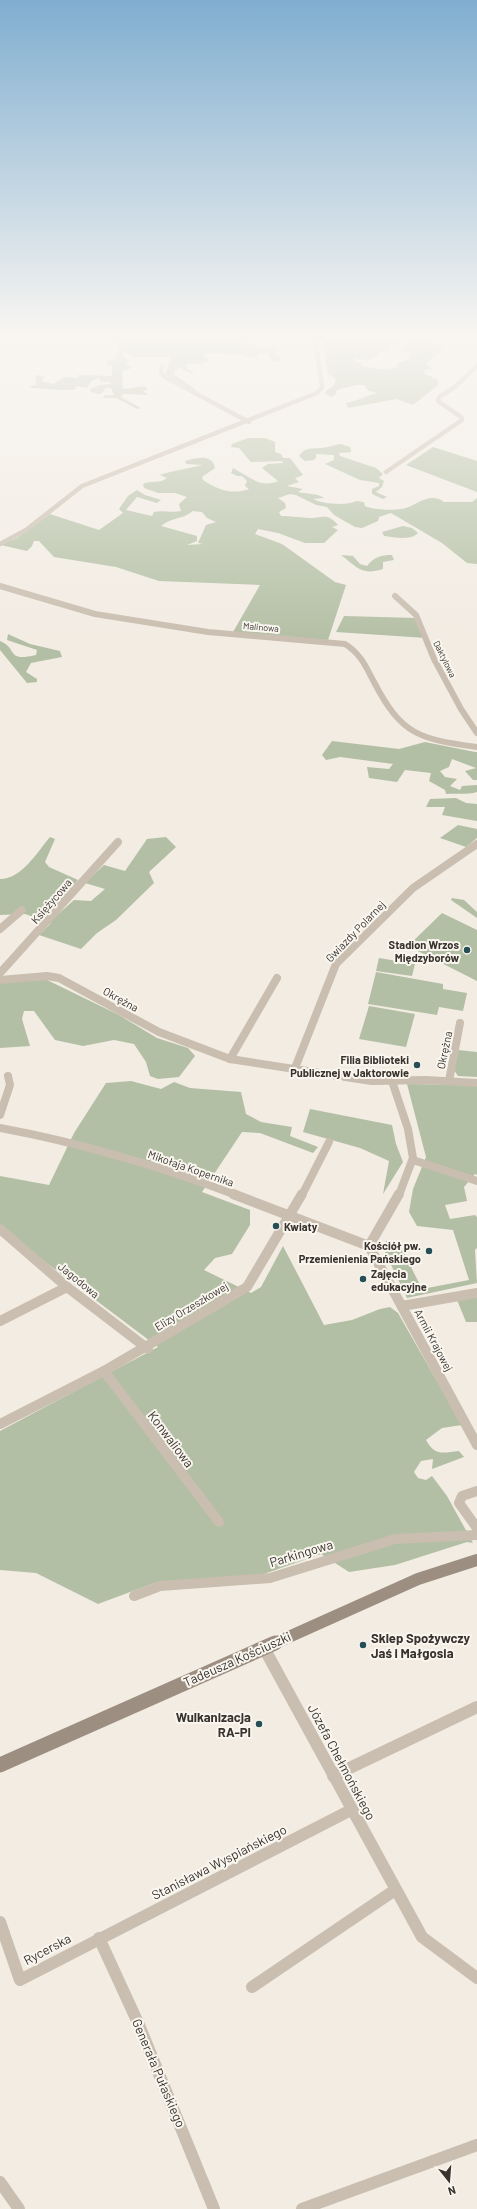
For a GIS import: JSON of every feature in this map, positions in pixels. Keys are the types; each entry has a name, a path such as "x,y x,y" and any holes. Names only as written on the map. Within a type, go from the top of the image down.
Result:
{"main road":[{"name":"Tadeusza Kościuszki","path":"0,1765 432,1574 477,1560"}],"street":[{"path":"0,544 26,530 82,486 209,437"},
{"path":"386,472 437,437"},
{"name":"Malinowa","path":"0,586 95,614 208,632 345,644 361,655 394,717 408,730 424,737 477,747"},
{"name":"Daktylowa","path":"395,596 416,615 434,659 461,709 477,733"},
{"name":"Księżycowa","path":"0,973 118,842"},
{"name":"Gwiazdy Polarnej","path":"295,1068 336,964 413,888 477,844"},
{"path":"0,929 22,910"},
{"name":"Okrężna","path":"0,980 47,976 59,978 159,1032 230,1059 372,1081 448,1081 477,1083"},
{"path":"230,1059 276,978"},
{"name":"Okrężna","path":"448,1081 460,1023"},
{"path":"0,1115 10,1085 8,1076"},
{"path":"369,1246 384,1224 413,1160 412,1143 392,1081"},
{"name":"Mikołaja Kopernika","path":"0,1128 63,1140 127,1158 291,1216 369,1246"},
{"name":"Elizy Orzeszkowej","path":"0,1424 147,1349 247,1287 291,1216 329,1142"},
{"path":"413,1160 477,1181"},
{"name":"Jagodowa","path":"1,1231 67,1287 147,1349"},
{"name":"Armii Krajowej","path":"369,1246 477,1445"},
{"path":"0,1321 67,1287"},
{"path":"402,1306 477,1293"},
{"name":"Konwaliowa","path":"104,1371 219,1522"},
{"path":"477,1491 462,1496 459,1503 477,1528"},
{"name":"Parkingowa","path":"134,1596 160,1586 196,1582 270,1578 395,1539 477,1535"},
{"name":"Józefa Chełmońskiego","path":"264,1648 422,1937 477,1978"},
{"path":"334,1776 477,1706"},
{"name":"Stanisława Wyspiańskiego","path":"99,1938 352,1810"},
{"path":"252,1988 395,1890"},
{"name":"Rycerska","path":"0,1922 20,1980 99,1938"},
{"name":"Generała Pułaskiego","path":"99,1938 139,2024 214,2209"},
{"path":"302,2209 477,2145"},
{"path":"0,2182 19,2209"}],"green space":[{"path":"248,438 265,438 275,442 275,452 281,454 283,458 290,458 303,475 295,478 299,482 287,486 303,489 298,492 315,494 324,498 313,499 317,501 334,504 347,504 356,501 364,502 365,506 368,507 391,510 406,508 429,498 439,499 444,502 472,502 477,498 477,564 467,563 442,543 391,513 379,517 378,521 362,528 355,527 334,515 327,507 316,505 296,495 290,494 278,498 285,503 286,508 279,512 281,516 313,518 326,517 332,519 338,525 332,527 338,530 324,543 305,543 278,533 258,529 255,534 282,544 335,582 346,585 328,640 233,632 260,585 159,581 116,567 54,557 39,541 34,541 32,546 27,551 1,545 17,538 50,514 99,530 123,513 119,509 128,496 137,490 145,495 161,500 157,503 137,497 126,510 152,516 154,512 181,511 179,504 187,497 175,493 158,493 144,488 143,484 164,480 167,478 160,475 165,473 203,465 186,464 185,461 203,458 211,460 215,468 202,477 203,480 220,489 237,492 249,489 245,486 247,481 242,476 237,476 231,473 233,468 260,483 272,483 278,481 262,468 268,464 283,463 282,461 251,462 239,448 231,447 232,444","holes":["193,511 202,512 207,518 216,522 206,525 198,543 203,544 187,545 197,541 197,536 161,526"]},
{"path":"340,444 350,447 351,452 339,453 340,456 376,468 383,474 379,478 384,481 382,487 376,492 387,497 383,499 372,494 372,489 379,486 379,483 360,480 325,464 334,460 334,455 316,454 316,458 314,460 305,461 299,456 308,449 326,448"},
{"path":"433,447 477,461 477,492 406,465"},
{"path":"403,526 412,528 418,533 411,537 402,538 384,536 382,532"},
{"path":"341,555 353,556 360,564 367,566 372,560 384,555 392,555 394,560 383,562 383,569 376,571 365,571 356,567"},
{"path":"344,616 416,618 426,638 336,632"},
{"path":"8,634 30,644 60,651 62,657 31,663 26,672 37,679 37,682 27,683 0,650 0,641 6,644 16,656 20,657 36,655 37,650 7,640"},
{"path":"332,741 399,749 425,742 477,752 477,780 473,780 465,771 476,768 452,759 449,767 440,771 445,777 457,779 450,786 460,790 462,786 477,785 477,792 465,794 446,794 445,790 429,781 431,773 405,770 397,782 369,778 367,767 389,769 393,764 340,757 326,760 322,755"},
{"path":"456,798 466,803 477,804 477,821 442,815 445,807 426,807 430,799"},
{"path":"458,825 477,829 477,838 466,847 440,838"},
{"path":"50,837 55,839 45,862 49,867 78,880 47,916 54,918 74,900 91,901 105,889 85,883 104,865 125,871 147,839 166,837 176,847 149,872 154,883 116,920 97,933 81,949 39,935 51,923 25,914 0,915 0,879 8,878 22,870"},
{"path":"452,898 464,900 477,912 477,918 451,900"},
{"path":"442,913 477,930 477,981 408,946"},
{"path":"379,958 415,964 412,976 376,971"},
{"path":"376,972 443,984 443,989 467,993 463,1011 439,1007 437,1015 368,1004"},
{"path":"45,979 119,1015 157,1038 188,1048 195,1056 179,1077 158,1079 150,1076 146,1062 134,1044 114,1040 83,1046 55,1040 34,1011 24,1011 22,1019 30,1046 0,1048 0,983"},
{"path":"369,1006 415,1014 406,1047 359,1039"},
{"path":"458,1050 477,1052 477,1077 458,1076 454,1070"},
{"path":"131,1081 161,1089 174,1082 190,1088 241,1092 246,1114 261,1122 292,1127 290,1136 318,1147 313,1153 260,1133 242,1132 202,1192 250,1210 250,1225 232,1254 215,1258 204,1270 251,1293 261,1287 283,1246 324,1325 352,1320 380,1309 390,1307 398,1313 462,1425 442,1428 426,1440 436,1451 443,1453 459,1451 464,1457 432,1469 433,1459 421,1461 414,1472 418,1478 426,1480 432,1476 447,1496 473,1543 467,1542 395,1565 349,1572 321,1554 250,1579 157,1582 98,1604 36,1573 0,1570 0,1431 158,1347 0,1228 0,1176 49,1185 74,1133 106,1083"},
{"path":"407,1084 477,1085 477,1175 475,1174 464,1187 467,1201 445,1205 450,1219 475,1215 477,1217 477,1248 475,1250 477,1283 407,1298 384,1250 386,1241 400,1245 422,1289 469,1280 453,1230 417,1226 409,1212 413,1189 426,1157"},
{"path":"310,1109 392,1125 396,1144 403,1162 383,1194 389,1161 360,1148 303,1132"},
{"path":"477,1297 477,1322 466,1322 457,1300"}],"place":[{"name":"Stadion Wrzos Międzyborów","path":"467,950"},
{"name":"Filia Biblioteki Publicznej w Jaktorowie","path":"417,1065"},
{"name":"Kwiaty","path":"276,1226"},
{"name":"Kościół pw. Przemienienia Pańskiego","path":"429,1251"},
{"name":"Zajęcia edukacyjne","path":"363,1279"},
{"name":"Sklep Spożywczy Jaś i Małgosia","path":"363,1645"},
{"name":"Wulkanizacja RA-PI","path":"259,1724"}]}
